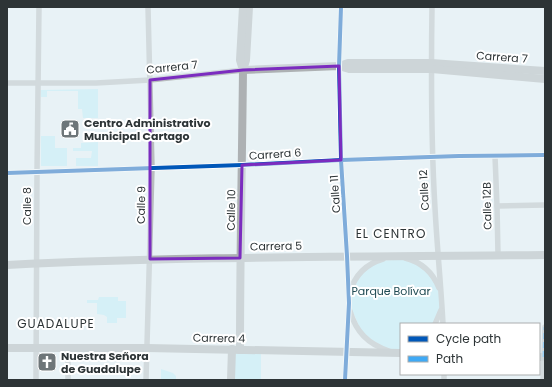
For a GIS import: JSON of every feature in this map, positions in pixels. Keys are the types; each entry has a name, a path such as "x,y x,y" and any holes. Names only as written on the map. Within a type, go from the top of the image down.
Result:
{"main road":[{"name":"Calle 10","path":"243,7 240,60 243,70"},
{"name":"Calle 10","path":"231,380 236,350 240,258 243,70 246,60 249,7"},
{"name":"Carrera 7","path":"243,70 339,66 348,63 545,71"},
{"name":"Carrera 7","path":"431,66 545,79"},
{"name":"Carrera 5","path":"7,265 150,259 545,255"},
{"name":"Carrera 4","path":"7,348 68,347 399,352"}],"street":[{"name":"Calle 8","path":"36,380 39,7"},
{"name":"Calle 9","path":"146,380 152,168 148,7"},
{"name":"Calle 11","path":"341,7 339,66 348,303 345,380"},
{"name":"Calle 12","path":"432,7 431,66 433,157 443,323"},
{"name":"Carrera 7","path":"7,83 96,83 150,80 243,70"},
{"name":"Carrera 6","path":"7,173 342,160 545,155"},
{"name":"Calle 12B","path":"495,156 498,255"},
{"path":"497,206 545,205"},
{"path":"399,352 381,348 374,344 362,335 351,317 348,303 352,285 362,270 377,260 394,256 414,261 426,269 436,280 442,302 441,311 435,323"},
{"path":"543,380 545,327"},
{"path":"68,347 68,380"}],"highlighted area":[{"path":"339,66 341,160 242,165 240,258 150,259 150,80 243,70"}],"green space":[{"path":"98,89 98,118 83,118 82,109 78,109 78,91 47,91 47,97 41,97 41,90"},
{"path":"41,136 55,136 55,148 67,148 67,166 41,166"},
{"path":"98,142 98,166 76,166 76,158 91,158 92,151 73,151 73,148 81,148 81,143"},
{"name":"Parque Bolívar","path":"408,259 414,261 435,280 442,301 435,323 400,323 400,351 395,353 363,335 349,303 356,277 377,261"},
{"path":"99,297 118,297 118,301 126,301 126,318 117,318 117,323 107,323 107,317 97,314 97,303 87,303 87,300 98,300"},
{"path":"232,349 261,350 261,380 231,380"},
{"path":"161,369 173,373 176,376 176,380 161,380"}],"marked path":[{"path":"544,357 545,327"}],"cycle path":[{"path":"341,7 339,66 341,160 349,303 345,380"},
{"path":"7,173 459,156 545,155"}],"place":[{"name":"Centro Administrativo Municipal Cartago","path":"70,129"},
{"name":"Nuestra Señora de Guadalupe","path":"47,362"}],"district":[{"name":"EL CENTRO","path":"391,234"},
{"name":"GUADALUPE","path":"56,324"}]}
